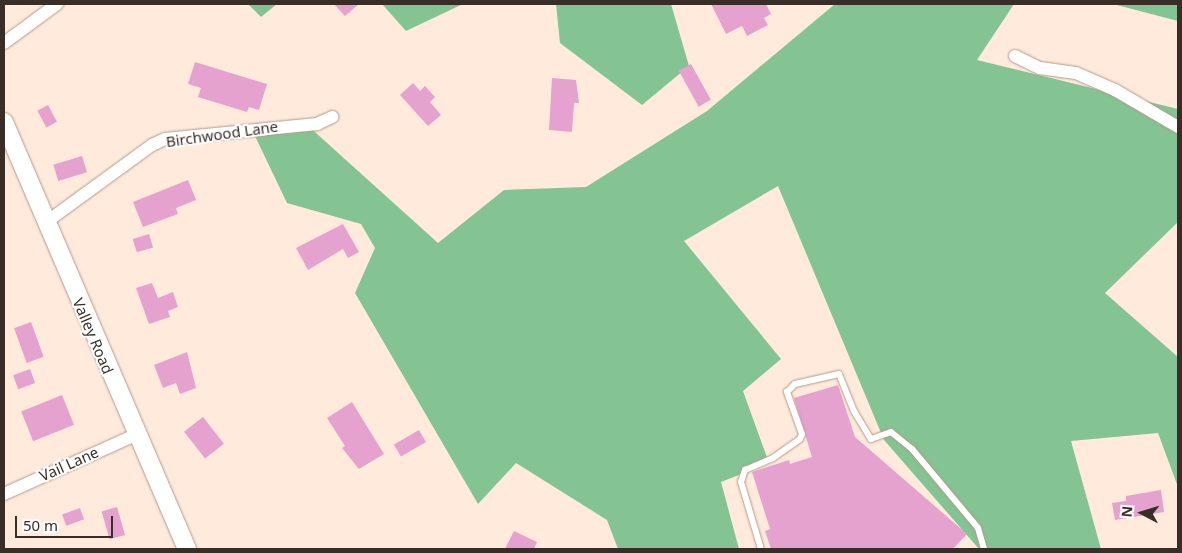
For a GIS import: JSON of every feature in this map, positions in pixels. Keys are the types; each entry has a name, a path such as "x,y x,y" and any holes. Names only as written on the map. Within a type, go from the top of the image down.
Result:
{"main road":[{"name":"Valley Road","path":"4,122 135,435 187,549"}],"street":[{"path":"4,44 58,4"},
{"path":"1015,56 1040,68 1076,73 1115,90 1178,127"},
{"name":"Birchwood Lane","path":"45,223 152,146 165,139 317,124 332,117"},
{"name":"Vail Lane","path":"4,494 135,435"}],"lane":[{"path":"761,549 741,482 745,470 773,458 800,439 802,434 788,392 796,384 839,374 854,411 871,439 891,432 912,449 978,528 984,549"}],"green space":[{"path":"248,4 277,4 261,17"},
{"path":"382,4 463,4 406,31"},
{"path":"556,4 671,4 689,66 642,105 560,43"},
{"path":"835,4 1014,4 977,60 1178,109 1178,222 1105,293 1178,357 1178,487 1158,433 1071,441 1101,549 979,549 884,440 778,186 684,241 781,359 743,391 769,463 721,482 739,549 618,549 607,520 516,463 478,504 355,293 375,248 361,224 287,203 253,132 306,124 438,243 504,190 586,187 707,111"},
{"path":"1113,4 1178,4 1178,21"}],"building":[{"path":"334,4 359,4 345,16"},
{"path":"711,4 766,4 771,14 764,18 768,25 747,36 742,26 726,34"},
{"path":"195,62 267,84 259,110 249,107 247,112 198,97 201,88 188,84"},
{"path":"691,64 711,100 699,107 679,71"},
{"path":"552,78 576,80 579,103 574,103 572,132 549,130"},
{"path":"413,83 420,91 425,86 435,97 430,102 441,115 428,126 400,95"},
{"path":"48,105 57,122 46,127 37,111"},
{"path":"82,156 87,172 58,181 53,165"},
{"path":"188,180 196,200 176,208 178,214 143,227 133,202"},
{"path":"343,224 359,252 348,258 343,249 308,270 296,248"},
{"path":"149,234 153,247 137,252 133,239"},
{"path":"152,283 158,298 173,292 178,307 168,311 170,317 149,324 136,288"},
{"path":"31,322 44,357 27,363 14,328"},
{"path":"187,352 196,388 180,394 176,383 163,388 154,365"},
{"path":"30,369 35,383 18,389 13,375"},
{"path":"838,385 855,437 967,534 953,549 771,549 765,531 770,529 752,472 789,460 790,464 812,457 794,398"},
{"path":"62,395 74,425 33,441 21,411"},
{"path":"352,402 384,454 359,469 342,448 345,446 327,418"},
{"path":"203,417 224,444 205,459 184,432"},
{"path":"419,430 426,442 401,457 394,444"},
{"path":"1161,490 1164,512 1115,520 1112,503 1126,501 1126,496"},
{"path":"117,507 125,535 110,539 102,511"},
{"path":"80,508 84,519 66,526 62,514"},
{"path":"514,531 537,542 534,549 505,549"}]}
